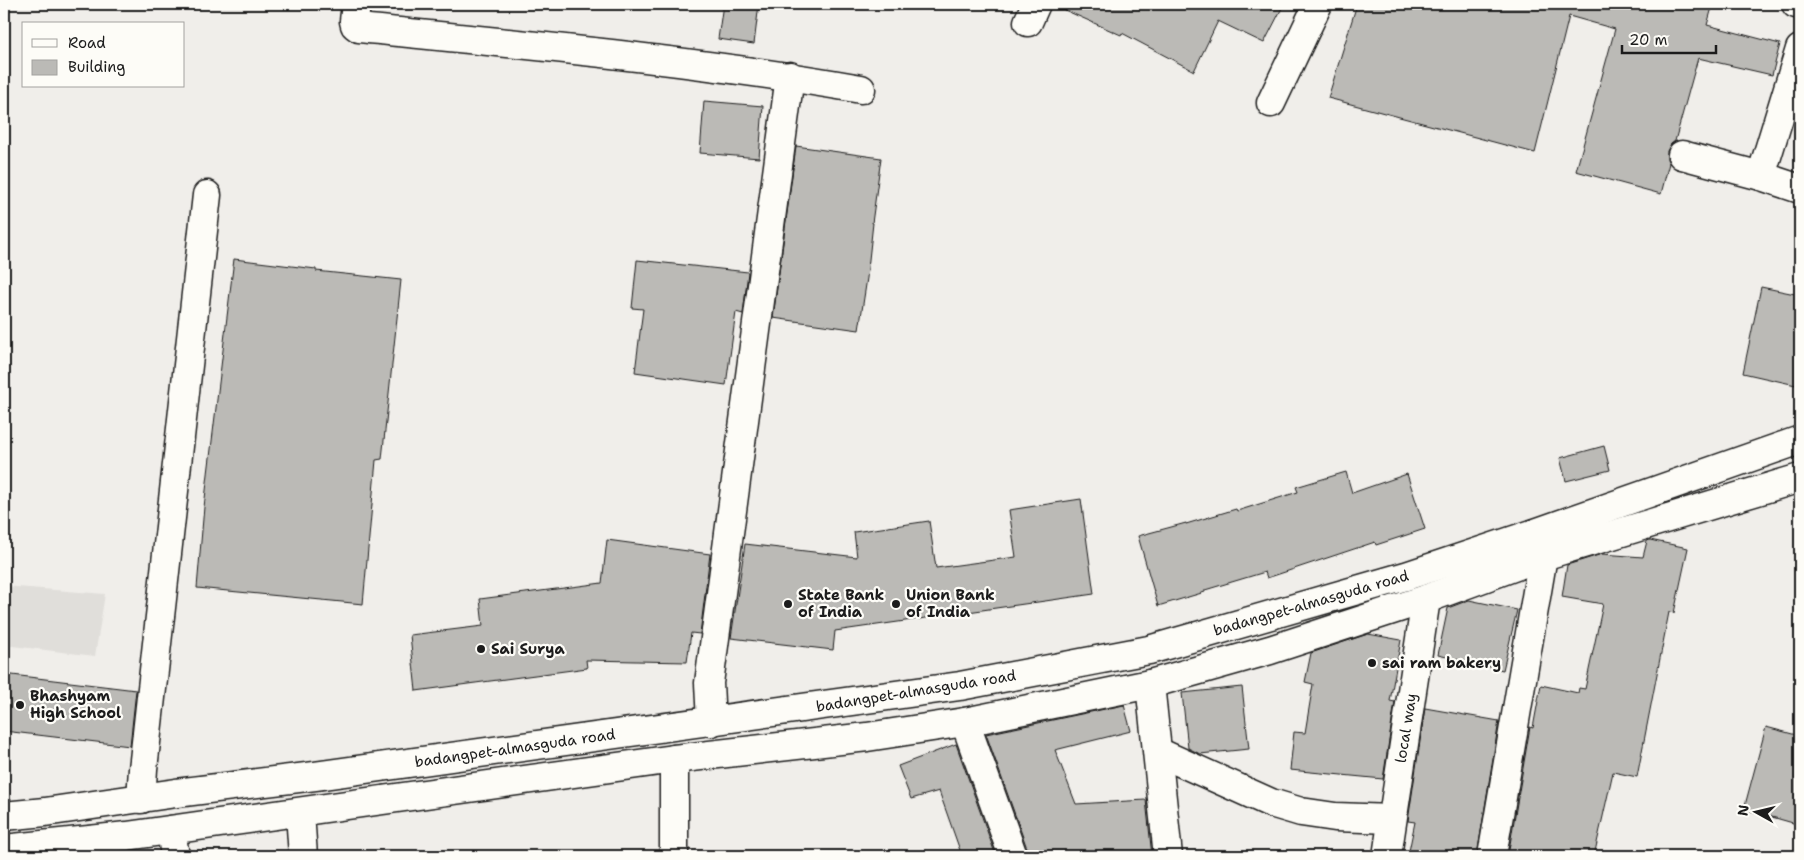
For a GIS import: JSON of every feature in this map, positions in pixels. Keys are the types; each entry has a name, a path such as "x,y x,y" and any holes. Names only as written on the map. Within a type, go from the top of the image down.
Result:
{"street":[{"path":"356,4 354,21 355,25 359,28 599,52 790,76 861,89"},
{"path":"1270,103 1318,4"},
{"path":"1796,4 1800,5"},
{"path":"1761,176 1800,50"},
{"path":"711,722 709,683 790,76"},
{"path":"1682,155 1761,176 1800,189"},
{"path":"142,799 146,740 208,195"},
{"name":"badangpet-almasguda road","path":"4,816 711,722 960,686 1158,647 1406,576 1800,440"},
{"name":"badangpet-almasguda road","path":"4,849 59,850 173,843 300,813 674,759 867,737 965,722 1150,684 1270,650 1426,599 1543,556 1800,478"},
{"path":"1492,856 1543,556"},
{"name":"local way","path":"1387,856 1426,599"},
{"path":"1150,684 1168,856"},
{"path":"864,700 867,737"},
{"path":"965,722 1013,856"},
{"path":"1158,752 1271,803 1301,812 1334,817 1392,819"},
{"path":"674,759 674,856"},
{"path":"300,813 303,856"}],"shaded area":[{"path":"4,586 105,594 95,656 4,645"}],"building":[{"path":"723,4 759,4 754,44 718,39"},
{"path":"1051,4 1284,4 1264,43 1218,21 1194,71 1122,33 1121,35"},
{"path":"1357,4 1713,4 1707,25 1780,44 1772,75 1698,58 1675,141 1667,151 1669,163 1661,194 1576,171 1615,29 1569,16 1535,153 1328,98"},
{"path":"704,101 763,106 759,158 700,153"},
{"path":"796,146 881,158 859,330 773,318"},
{"path":"234,259 316,269 316,271 401,280 382,459 376,460 363,604 197,588 204,507"},
{"path":"637,260 748,272 743,314 736,312 726,385 635,372 643,309 632,308"},
{"path":"1761,287 1800,295 1800,386 1743,373"},
{"path":"1604,446 1610,470 1566,481 1560,458"},
{"path":"1346,472 1352,493 1407,474 1425,529 1376,545 1375,542 1267,578 1265,572 1158,606 1138,536 1236,509 1237,511 1298,492 1296,487"},
{"path":"1081,499 1094,594 835,631 833,650 731,638 745,544 857,557 854,532 929,521 936,568 1016,557 1009,510"},
{"path":"607,540 710,554 700,634 691,633 687,662 586,660 587,668 416,691 410,635 483,626 480,599 602,583"},
{"path":"1647,541 1688,548 1674,613 1669,612 1637,777 1613,772 1594,856 1508,856 1530,727 1533,728 1541,685 1578,693 1579,688 1585,689 1603,604 1562,597 1567,565 1602,554 1643,557"},
{"path":"1469,600 1517,610 1503,670 1438,655 1448,608"},
{"path":"1368,634 1401,640 1390,701 1395,702 1383,779 1290,770 1294,732 1305,733 1313,684 1305,682 1311,653"},
{"path":"4,674 136,690 130,746 4,731"},
{"path":"1242,687 1249,749 1200,754 1188,748 1182,693"},
{"path":"1124,705 1131,731 1055,750 1076,804 1146,800 1152,856 1028,856 1028,851 986,734"},
{"path":"1425,708 1499,721 1477,856 1408,856 1415,822 1408,821"},
{"path":"1766,727 1800,736 1800,825 1744,809"},
{"path":"956,744 996,856 962,856 939,791 911,799 898,766"}],"place":[{"name":"State Bank of India","path":"788,604"},
{"name":"Union Bank of India","path":"896,604"},
{"name":"Sai Surya","path":"481,649"},
{"name":"sai ram bakery","path":"1372,663"},
{"name":"Bhashyam High School","path":"20,705"}]}
